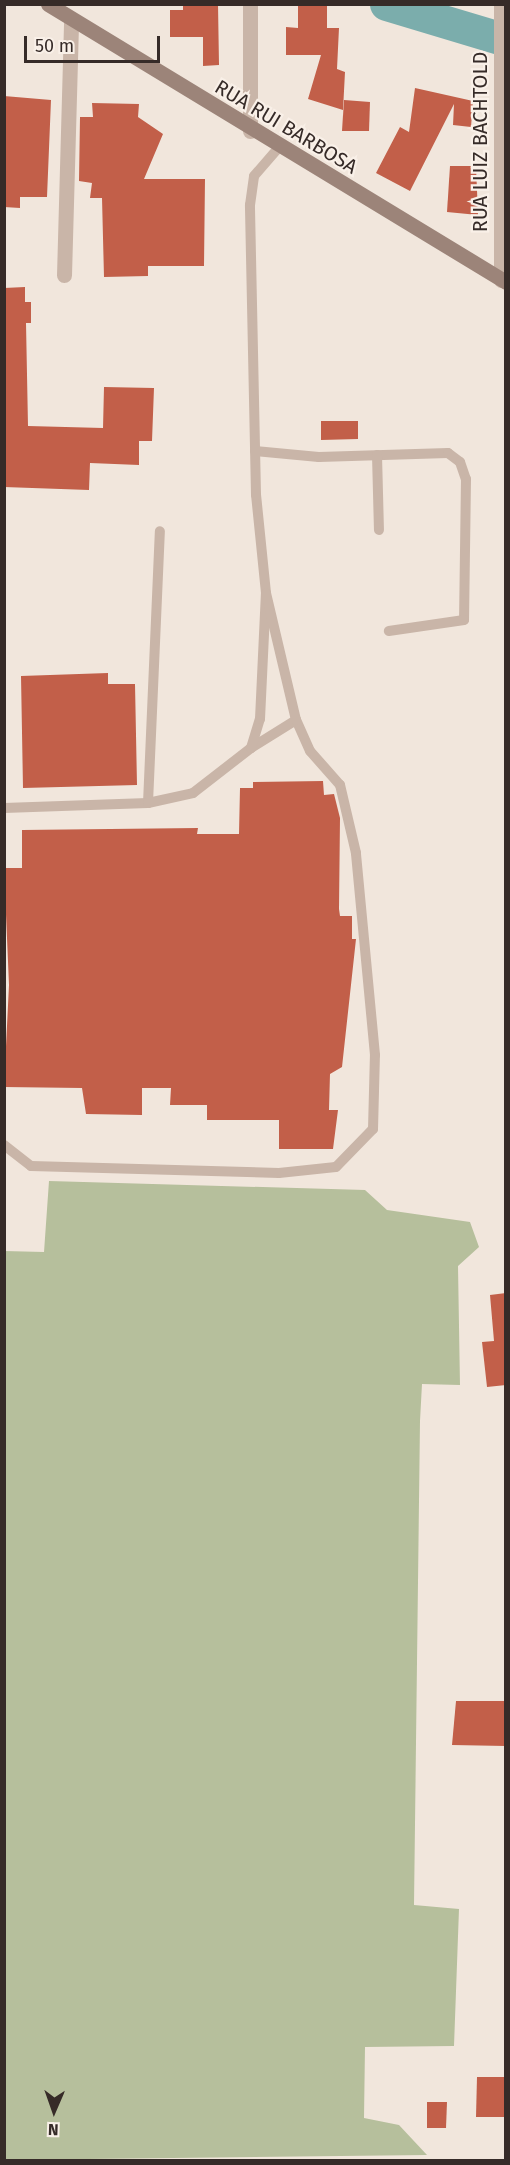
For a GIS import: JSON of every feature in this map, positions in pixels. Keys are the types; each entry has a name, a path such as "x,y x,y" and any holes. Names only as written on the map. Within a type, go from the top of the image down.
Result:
{"main road":[{"name":"RUA RUI BARBOSA","path":"48,4 249,131 503,281"}],"street":[{"path":"249,131 250,4"},
{"name":"RUA LUIZ BACHTOLD","path":"501,4 503,281"},
{"path":"64,275 70,19"}],"lane":[{"path":"251,748 260,719 266,593 255,451 250,205 254,176 278,148"},
{"path":"255,451 377,455 448,453 460,462 466,479 464,620 389,631"},
{"path":"377,455 380,530"},
{"path":"148,804 160,531"},
{"path":"4,1145 31,1166 279,1173 336,1167 373,1129 375,1055 356,853 340,785 310,751 296,720 266,593"},
{"path":"4,808 148,804 193,793 251,748 296,720"}],"green space":[{"path":"49,1181 365,1190 387,1210 470,1222 479,1247 458,1266 460,1385 422,1384 420,1421 414,1905 459,1909 454,2046 365,2047 364,2118 399,2125 427,2155 5,2160 4,1251 44,1252"}],"building":[{"path":"183,4 218,4 219,65 203,66 203,37 170,37 170,10 183,10"},
{"path":"298,4 327,4 327,28 339,28 337,69 345,72 343,110 308,99 321,55 286,55 286,27 298,28"},
{"path":"415,88 473,101 471,127 453,125 454,104 410,191 376,173 400,127 409,132"},
{"path":"4,96 51,100 47,197 20,197 20,208 4,207"},
{"path":"344,100 370,102 369,131 342,131"},
{"path":"92,103 139,104 138,117 163,134 144,179 205,179 204,266 148,266 148,276 104,277 102,198 90,198 92,183 79,181 80,117 93,117"},
{"path":"450,166 476,166 478,215 447,212"},
{"path":"25,287 25,302 31,302 31,323 26,323 28,426 103,428 104,387 154,388 152,441 139,441 139,465 90,463 89,490 4,487 4,288"},
{"path":"321,421 358,421 358,439 321,440"},
{"path":"108,673 108,684 135,684 137,785 23,788 21,676"},
{"path":"323,781 324,795 334,794 340,818 340,916 352,916 352,939 356,939 342,1067 330,1074 329,1110 338,1110 333,1149 279,1149 279,1120 207,1120 207,1105 170,1105 171,1088 142,1088 142,1115 86,1114 82,1088 4,1087 9,985 4,868 22,868 22,830 198,828 197,834 239,834 240,788 253,788 253,782"},
{"path":"506,1293 506,1385 487,1387 482,1342 494,1341 490,1295"},
{"path":"456,1701 506,1701 506,1746 452,1745"},
{"path":"477,2077 506,2077 506,2117 476,2117"},
{"path":"427,2102 447,2102 446,2128 427,2128"}],"waterway":[{"path":"386,4 506,40"}]}
